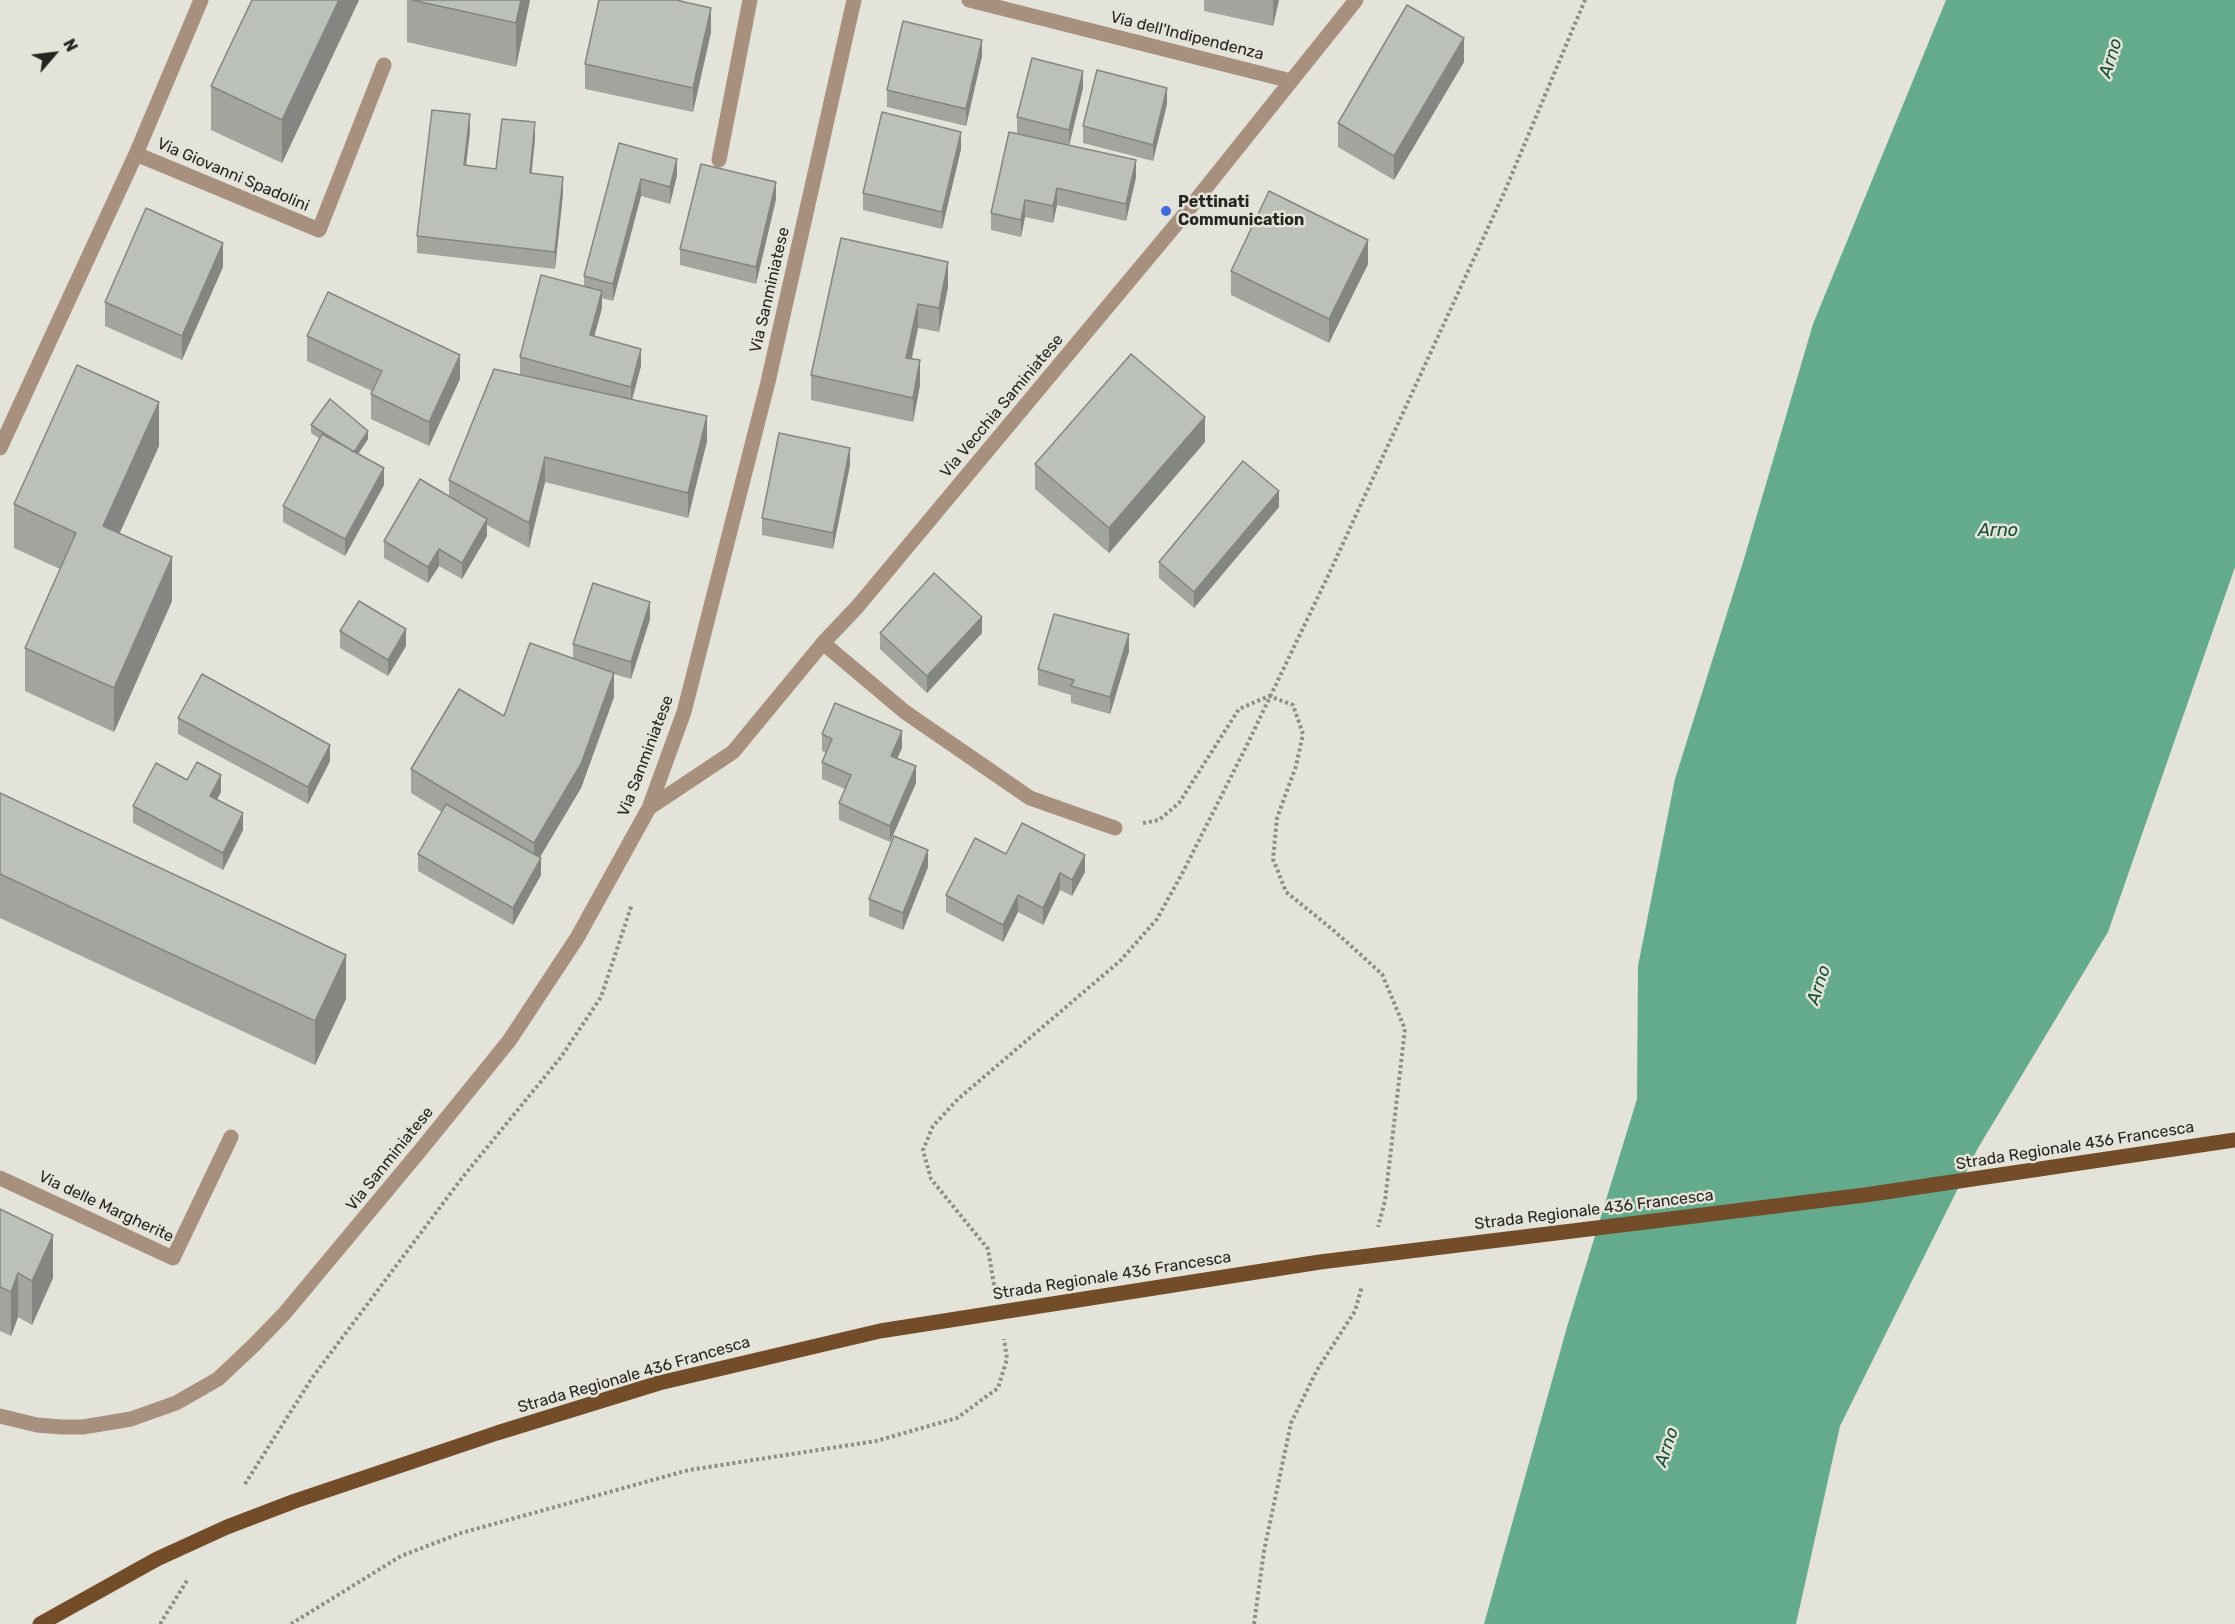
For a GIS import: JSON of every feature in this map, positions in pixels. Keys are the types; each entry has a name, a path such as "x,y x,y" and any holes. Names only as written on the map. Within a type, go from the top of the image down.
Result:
{"main road":[{"name":"Strada Regionale 436 Francesca","path":"40,1624 157,1559 209,1535 295,1501 497,1433 659,1383 880,1331 1320,1262 1865,1195 2235,1140"}],"street":[{"name":"Via Giovanni Spadolini","path":"0,448 136,154 201,0"},
{"path":"718,160 750,0"},
{"name":"Via Sanminiatese","path":"0,1416 37,1425 83,1427 142,1416 177,1403 200,1390 233,1366 291,1306 508,1041 577,938 649,807 670,752 696,668 768,382 854,0"},
{"name":"Via dell'Indipendenza","path":"969,0 1291,81"},
{"name":"Via Vecchia Saminiatese","path":"649,807 733,752 823,644 858,606 1184,215 1356,0"},
{"name":"Via Giovanni Spadolini","path":"136,154 319,230 384,66"},
{"path":"823,644 904,712 1030,798 1114,828"},
{"name":"Via delle Margherite","path":"0,1178 173,1258 231,1137"}],"path":[{"path":"996,1293 988,1249 931,1179 923,1150 933,1126 958,1099 1120,961 1157,919 1184,872 1328,576 1499,204 1585,0"},
{"path":"1114,828 1160,820 1179,803 1239,709 1269,696 1293,705 1303,734 1296,766 1277,818 1273,860 1286,892 1382,974 1405,1029 1385,1201 1376,1234"},
{"path":"245,1484 312,1378 462,1178 561,1057 590,1014 601,997 633,903"},
{"path":"1254,1624 1264,1551 1292,1424 1317,1370 1355,1311 1364,1278"},
{"path":"291,1624 401,1556 461,1533 689,1470 876,1441 957,1418 998,1388 1007,1359 1003,1337"},
{"path":"160,1624 188,1578"}],"water":[{"name":"Arno","path":"1946,0 2235,0 2235,567 2108,932 1978,1148 1840,1426 1796,1624 1484,1624 1567,1327 1637,1099 1638,966 1675,779 1744,559 1813,324"}],"building":[{"path":"252,0 339,0 282,120 211,86"},
{"path":"412,0 521,0 516,23"},
{"path":"599,0 676,0 711,8 693,88 585,64"},
{"path":"1407,5 1464,38 1394,156 1338,123"},
{"path":"903,21 982,40 966,109 887,90"},
{"path":"1032,58 1083,71 1069,130 1017,117"},
{"path":"1097,70 1167,88 1153,145 1083,126"},
{"path":"432,110 470,114 464,165 496,169 502,119 535,122 530,173 563,177 555,252 417,236"},
{"path":"882,112 961,132 942,212 863,193"},
{"path":"1009,132 1136,160 1126,204 1057,188 1053,206 1025,200 1021,220 991,213"},
{"path":"619,143 677,159 670,187 641,179 613,284 584,276"},
{"path":"701,164 776,182 756,267 680,249"},
{"path":"1269,191 1368,240 1329,319 1231,271"},
{"path":"146,208 223,243 182,336 105,302"},
{"path":"841,238 948,262 939,308 918,304 906,358 920,360 913,398 811,375"},
{"path":"541,275 602,291 590,335 641,349 631,387 520,357"},
{"path":"328,292 460,355 429,422 371,394 382,371 307,336"},
{"path":"1131,354 1205,417 1109,528 1035,464"},
{"path":"77,365 159,402 103,526 172,557 114,688 25,648 76,533 14,504"},
{"path":"494,369 707,416 688,493 545,457 529,523 449,480"},
{"path":"330,399 368,431 354,452 311,425"},
{"path":"779,433 850,448 833,533 762,518"},
{"path":"322,434 384,468 345,539 283,506"},
{"path":"1243,461 1279,491 1194,592 1159,562"},
{"path":"420,479 487,519 462,563 439,549 428,567 384,541"},
{"path":"934,573 982,617 927,676 880,633"},
{"path":"593,583 650,602 631,662 573,644"},
{"path":"359,601 406,629 388,660 340,631"},
{"path":"1054,614 1129,634 1110,697 1071,686 1074,680 1038,669"},
{"path":"530,643 614,673 581,764 534,843 411,769 459,689 504,716"},
{"path":"202,674 330,745 308,787 178,718"},
{"path":"835,703 902,731 891,756 916,766 890,826 839,803 851,775 822,762 832,739 822,734"},
{"path":"197,762 221,775 210,796 243,813 223,853 133,806 156,763 187,780"},
{"path":"0,793 346,955 315,1021 0,874"},
{"path":"446,804 541,858 513,908 418,854"},
{"path":"1022,823 1085,855 1072,880 1060,873 1043,908 1018,895 1003,925 946,895 975,838 1006,854"},
{"path":"894,836 928,850 903,913 869,899"},
{"path":"0,1209 53,1235 32,1281 18,1273 11,1292 0,1287"}],"place":[{"name":"Pettinati Communication","path":"1166,211"}]}
